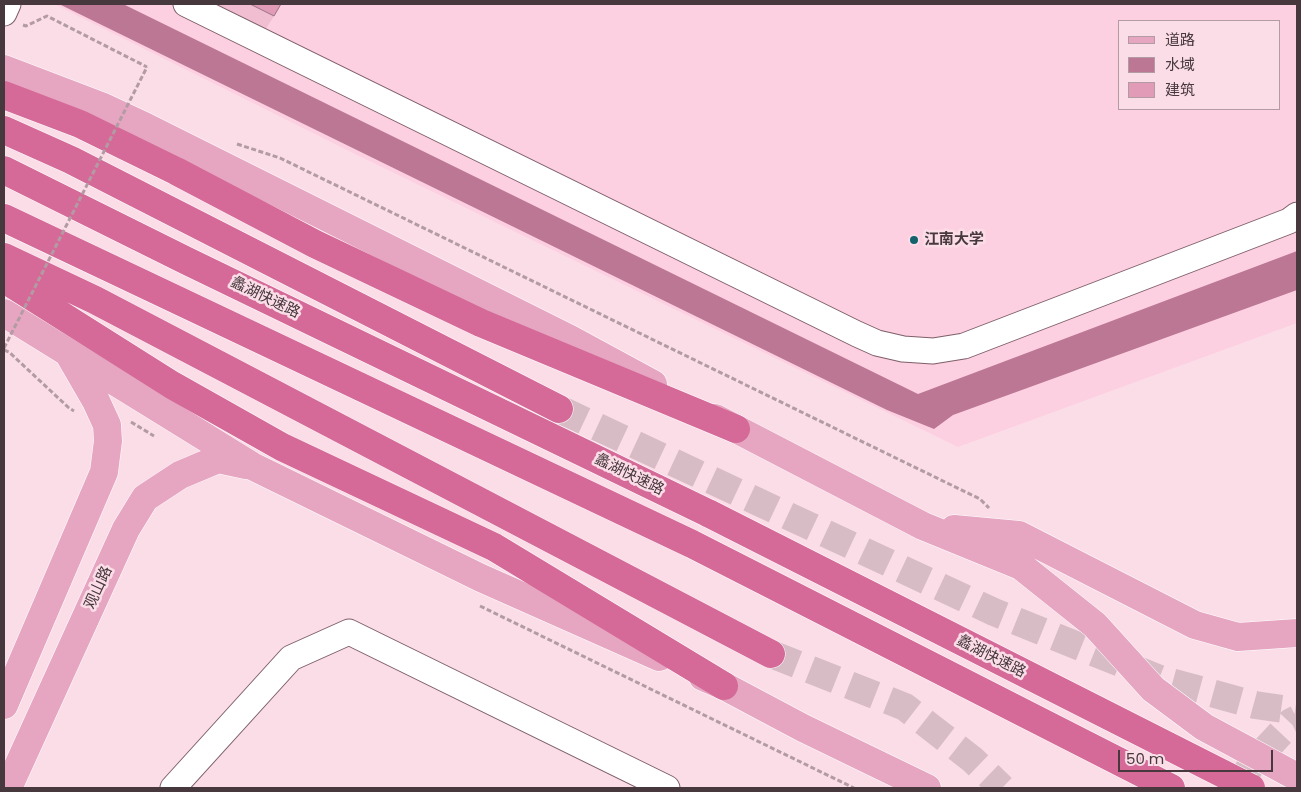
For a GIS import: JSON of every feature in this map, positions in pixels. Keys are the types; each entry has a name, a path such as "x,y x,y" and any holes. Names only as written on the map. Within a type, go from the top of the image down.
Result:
{"highway":[{"path":"4,95 80,124 176,171 315,244 481,323 736,429"},
{"path":"4,130 80,164 559,409"},
{"name":"蠡湖快速路","path":"4,170 187,261 710,514 1251,788"},
{"path":"4,218 692,544 1170,788"},
{"path":"4,257 104,305 771,654"},
{"path":"4,279 172,385 282,447 494,547 724,686"}],"main road":[{"path":"4,69 101,106 146,127 570,339 736,429 923,526 1021,566 1095,625 1153,689 1204,727 1297,777"},
{"path":"4,313 69,355 252,466 480,578 724,686 803,728 927,788"},
{"path":"4,704 104,472 108,441 107,425 96,400 69,355"},
{"name":"观山路","path":"8,788 126,529 145,498 180,475 218,459 252,466"},
{"path":"923,526 1018,535 1195,625 1238,638 1297,633"}],"street":[{"path":"4,12 8,4"},
{"path":"186,4 857,334 878,343 903,349 933,351 964,346 1289,221 1297,216"},
{"path":"173,788 292,658 349,632 667,788"}],"path":[{"path":"46,16 147,67 4,349 10,352 69,408 107,425"},
{"path":"234,143 280,158 980,499 993,511"}],"shaded area":[{"name":"江南大学","path":"54,4 1297,4 1297,323 958,447 359,156"},
{"path":"203,4 250,4 274,16 262,35"}],"water":[{"path":"59,4 123,4 918,394 1297,251 1297,290 953,415 934,429 887,410"}],"building":[{"path":"250,4 281,4 274,16"}],"tunnel":[{"path":"559,409 994,612 1160,679 1255,705 1297,711"},
{"path":"771,654 905,707 973,760 1002,788"},
{"path":"1238,788 1251,765 1291,722 1297,719"}],"place":[{"name":"江南大学","path":"914,240"}]}
